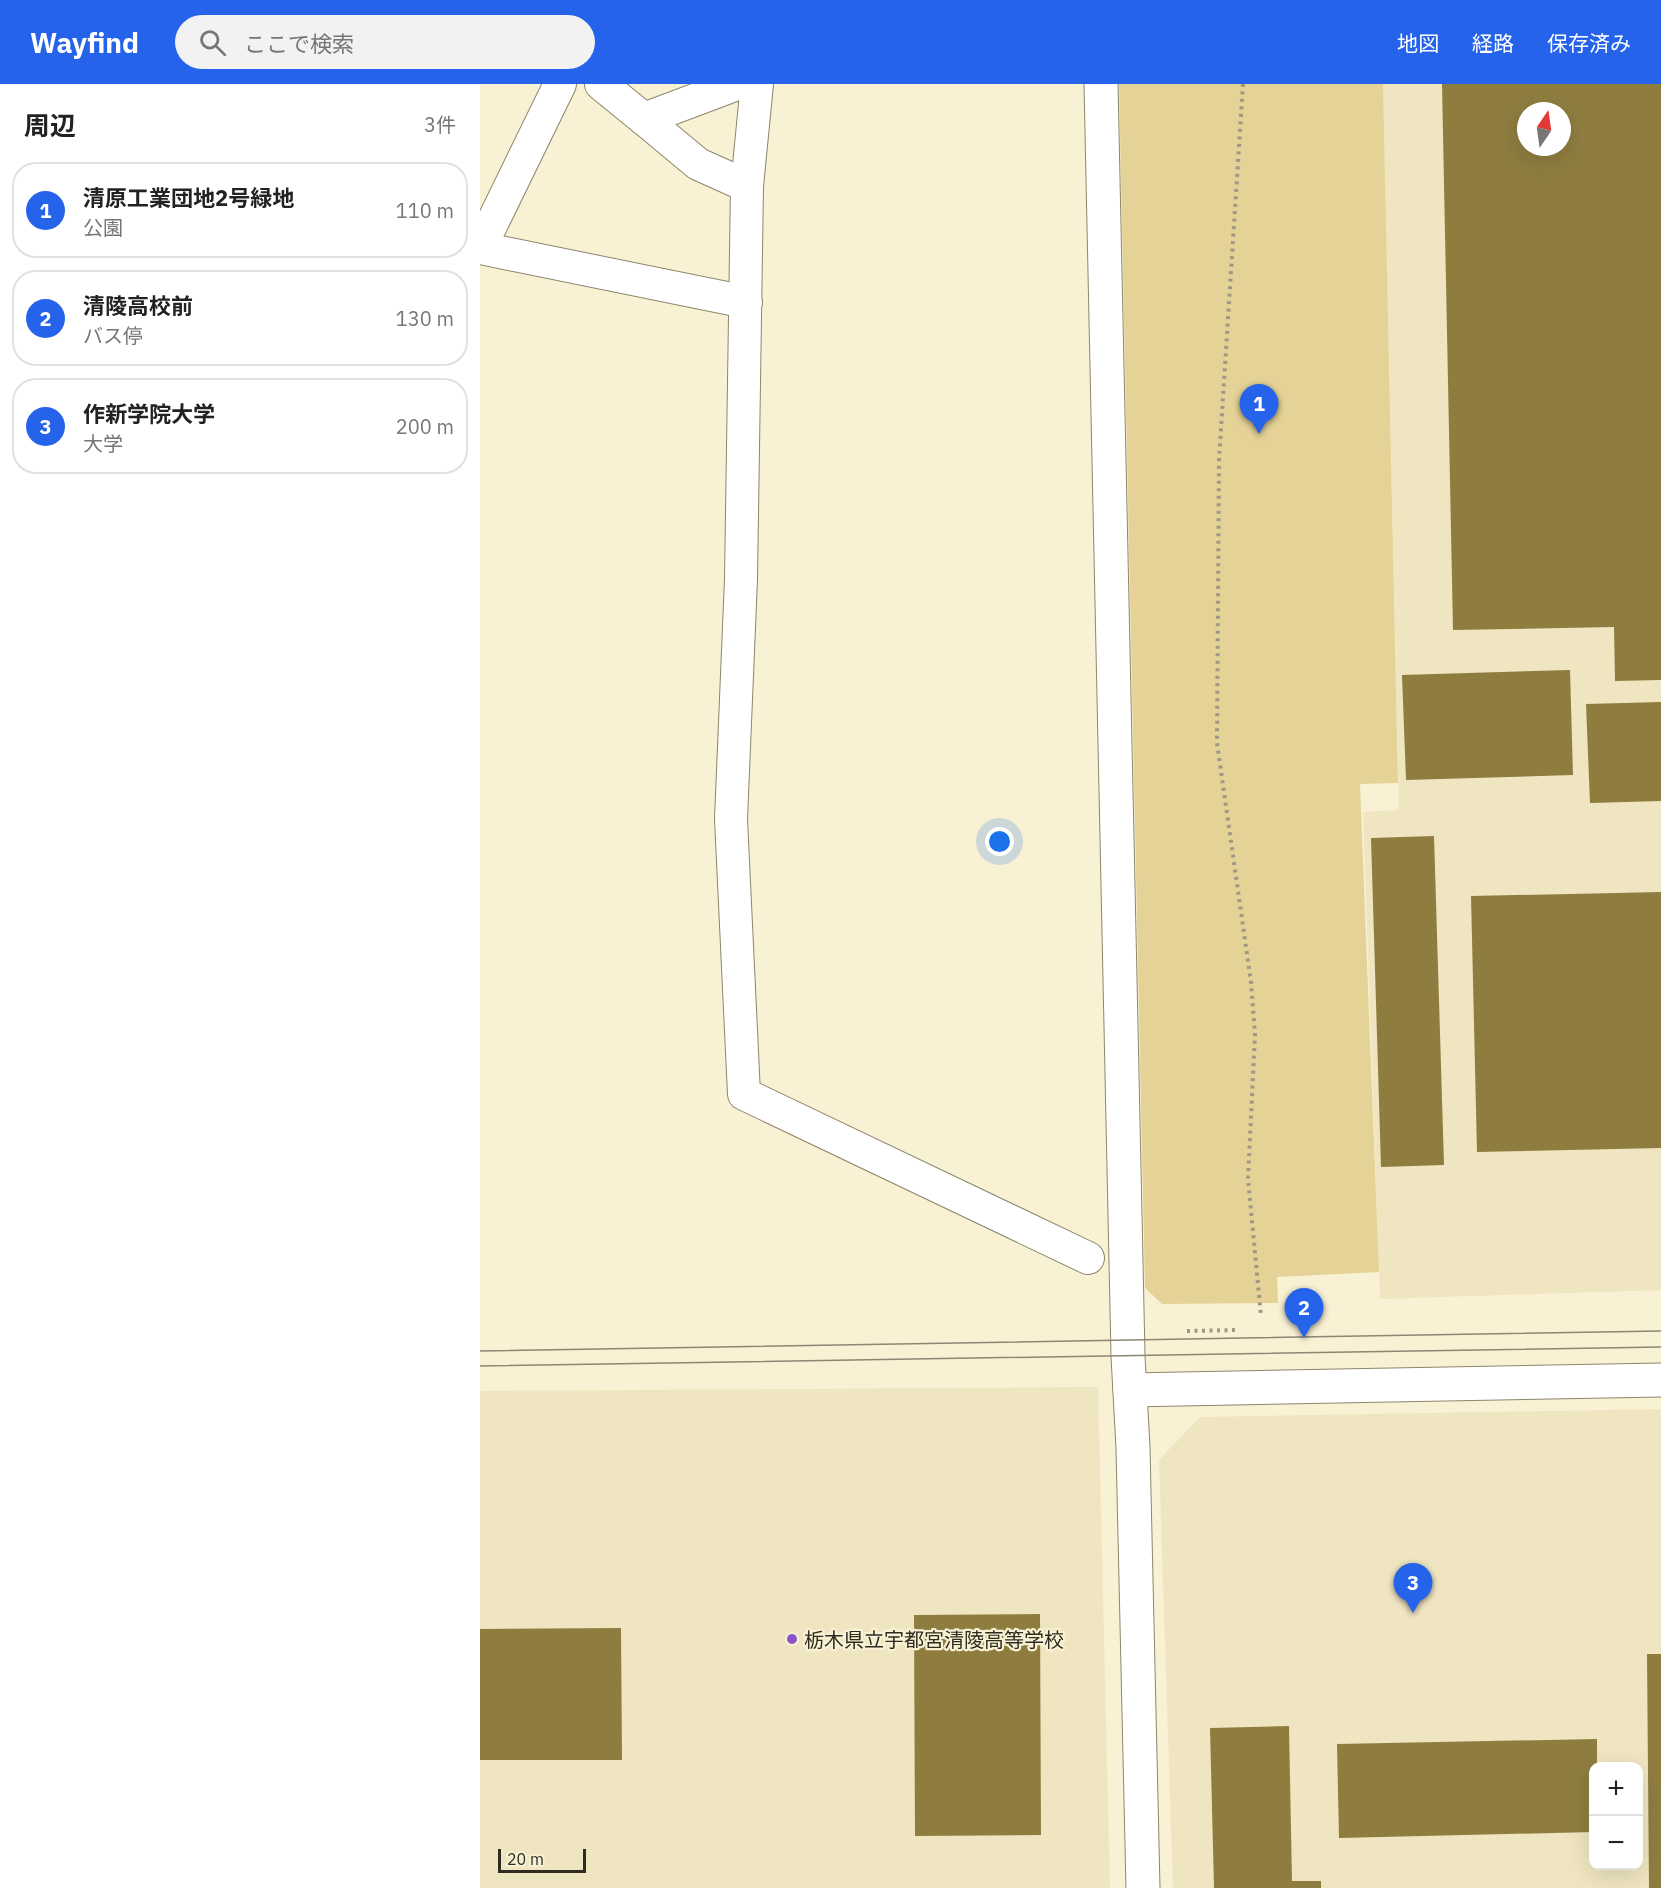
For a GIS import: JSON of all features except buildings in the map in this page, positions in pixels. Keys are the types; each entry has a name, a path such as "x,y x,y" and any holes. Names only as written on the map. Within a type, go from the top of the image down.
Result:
{"street":[{"path":"560,84 480,248 746,302"},
{"path":"601,84 698,164 747,186"},
{"path":"644,119 737,84"},
{"path":"757,84 747,186 741,579 731,819 744,1094 1088,1258"},
{"path":"1101,84 1143,1888"},
{"path":"1130,1390 1661,1380"}],"path":[{"path":"1243,84 1219,460 1216,743 1251,982 1254,1024 1248,1179 1261,1316"},
{"path":"1187,1331 1238,1330"}],"shaded area":[{"path":"1119,84 1383,84 1398,783 1360,784 1379,1272 1277,1277 1278,1303 1162,1304 1145,1288"},
{"path":"1383,84 1661,84 1661,1290 1380,1299 1363,812 1399,810"},
{"name":"栃木県立宇都宮清陵高等学校","path":"1098,1387 1110,1888 480,1888 480,1391"},
{"path":"1661,1409 1661,1888 1173,1888 1159,1460 1200,1417"}],"tram line":[{"path":"480,1351 1661,1331"},
{"path":"480,1366 1661,1347"}],"place":[{"name":"清原工業団地2号緑地","path":"1259,434"},
{"name":"清陵高校前","path":"1304,1338"},
{"name":"作新学院大学","path":"1413,1613"},
{"name":"栃木県立宇都宮清陵高等学校","path":"792,1639"}]}
